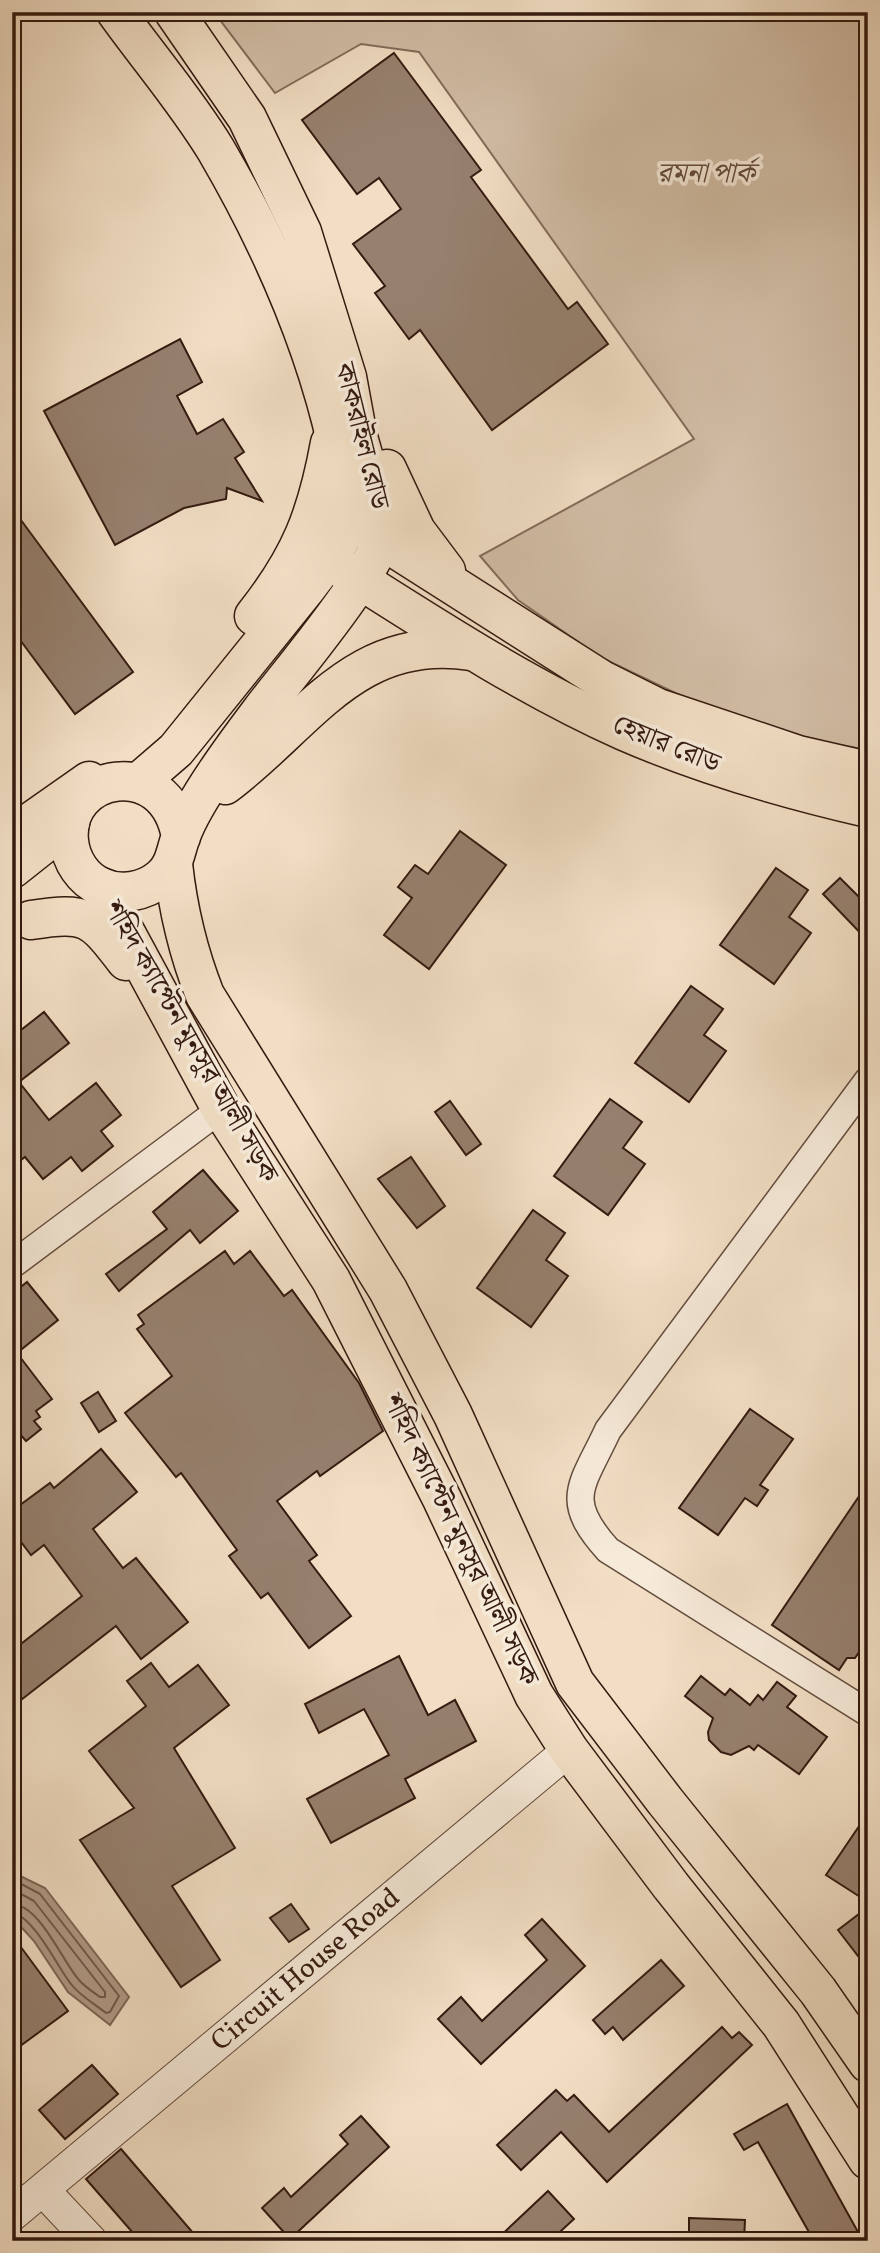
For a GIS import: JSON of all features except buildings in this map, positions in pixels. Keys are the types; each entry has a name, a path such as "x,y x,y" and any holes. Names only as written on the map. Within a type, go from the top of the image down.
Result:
{"main road":[{"name":"কাকরাইল রোড","path":"116,12 215,148 258,227 311,356 333,427 346,489 348,519 327,559 176,750 117,781"},
{"name":"কাকরাইল রোড","path":"174,12 247,118 302,232 347,377 358,437 381,514 383,541 360,580 233,748 200,803 177,850"},
{"path":"347,377 416,531 446,570 472,597"},
{"path":"12,835 117,781 137,751 168,724 270,596 313,519 333,427"},
{"path":"348,519 602,680 659,708 799,755 868,771"},
{"name":"হেয়ার রোড","path":"327,559 477,652 625,731 741,774 868,808"},
{"path":"200,803 238,775 346,678 407,651 429,647 477,652"},
{"path":"117,781 155,789 169,802 178,818 177,850 149,886 117,892 96,884 72,855 70,823 77,807 89,794 104,784 117,781"},
{"path":"12,869 70,823"},
{"name":"শহিদ ক্যাপ্টেন মুনসুর আলী সড়ক","path":"177,850 177,902 191,960 205,996 388,1290 463,1436 575,1683 665,1801 818,1991 868,2063"},
{"path":"22,927 96,884"},
{"name":"শহিদ ক্যাপ্টেন মুনসুর আলী সড়ক","path":"96,884 221,1109 331,1280 442,1499 534,1695 569,1750 781,2024 868,2160"},
{"path":"22,927 69,915 83,917 107,936 145,992 171,1017"}],"street":[{"path":"868,1080 608,1430 578,1495 586,1525 608,1550 868,1713"},
{"path":"12,1265 221,1109"},
{"name":"Circuit House Road","path":"12,2215 569,1750"},
{"path":"43,2190 91,2241"}],"green space":[{"name":"রমনা পার্ক","path":"214,12 868,12 868,750 799,738 690,700 600,657 518,600 480,556 694,439 419,52 361,44 275,93"}],"water":[{"path":"12,1872 45,1888 129,1997 110,2025 68,1992 34,1941 12,1917"}]}
